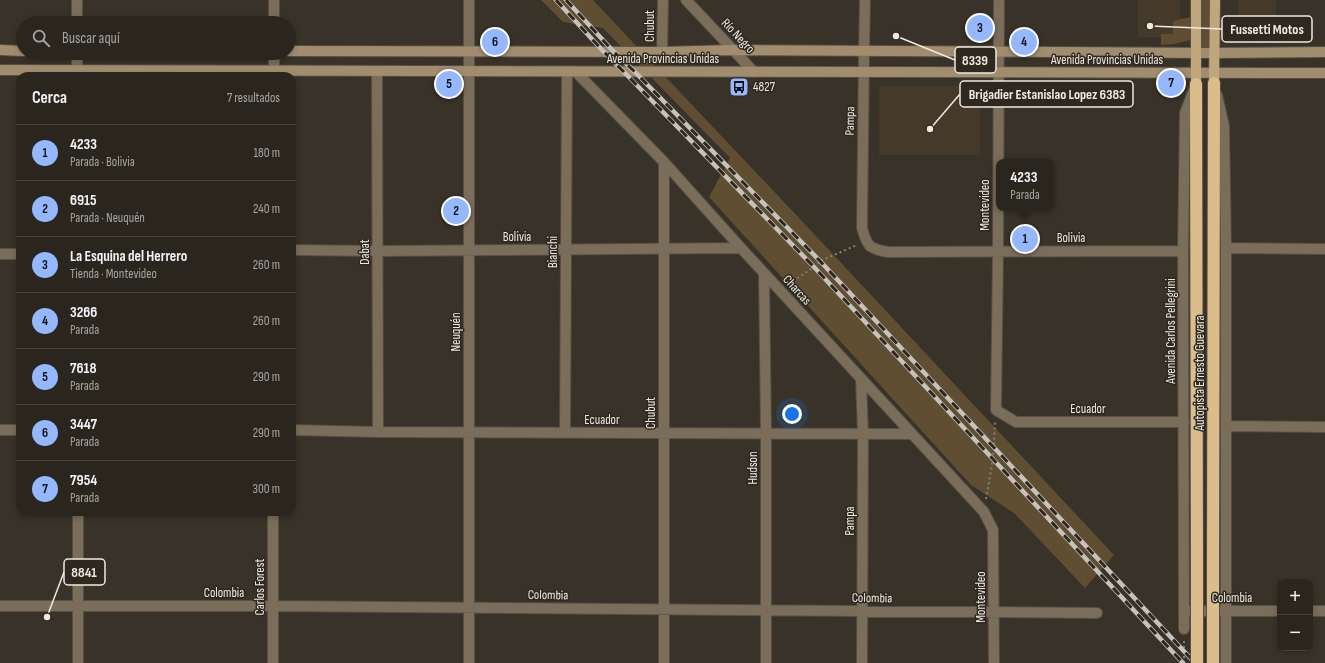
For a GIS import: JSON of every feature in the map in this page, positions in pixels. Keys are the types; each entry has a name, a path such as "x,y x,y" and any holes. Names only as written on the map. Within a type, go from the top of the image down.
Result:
{"highway":[{"name":"Autopista Ernesto Guevara","path":"1196,78 1197,663"},
{"name":"Autopista Ernesto Guevara","path":"1213,663 1214,78"}],"main road":[{"name":"Avenida Carlos Pellegrini","path":"1196,0 1196,78"},
{"path":"1214,0 1214,78"},
{"path":"0,50 16,50"},
{"name":"Avenida Provincias Unidas","path":"296,51 662,52 734,50 864,52 1325,52"},
{"name":"Avenida Provincias Unidas","path":"0,70 52,72"},
{"name":"Avenida Provincias Unidas","path":"296,73 378,71 864,72 998,73 1196,78 1325,73"}],"street":[{"path":"77,16 78,0"},
{"path":"274,0 274,16"},
{"name":"Neuquén","path":"469,0 469,663"},
{"name":"Chubut","path":"662,52 663,0"},
{"name":"Río Negro","path":"686,0 754,72"},
{"name":"Pampa","path":"865,0 862,228 866,241"},
{"name":"Montevideo","path":"998,159 999,0"},
{"path":"77,60 78,72"},
{"path":"274,60 274,72"},
{"name":"Dabat","path":"378,71 378,432"},
{"name":"Charcas","path":"571,72 664,162 741,248 984,512 994,530"},
{"name":"Bianchi","path":"565,433 566,250 571,72"},
{"name":"Avenida Carlos Pellegrini","path":"1184,629 1185,113 1196,78"},
{"path":"1214,78 1224,126 1226,248 1226,663"},
{"name":"Chubut","path":"664,162 664,663"},
{"name":"Montevideo","path":"996,410 998,211"},
{"name":"Bolivia","path":"866,241 874,250 888,252 1184,251"},
{"name":"Bolivia","path":"296,250 469,251 741,248"},
{"path":"1226,248 1325,249"},
{"path":"0,254 16,254"},
{"name":"Hudson","path":"764,273 766,663"},
{"name":"Pampa","path":"861,379 863,434 862,663"},
{"name":"Ecuador","path":"996,410 1016,422 1184,422"},
{"path":"1226,426 1325,427"},
{"path":"0,430 16,430"},
{"name":"Ecuador","path":"296,430 664,434 912,434"},
{"path":"78,516 78,663"},
{"name":"Carlos Forest","path":"273,516 273,663"},
{"name":"Montevideo","path":"994,530 994,663"},
{"name":"Colombia","path":"0,606 273,606 1097,613"},
{"name":"Colombia","path":"1184,611 1277,611"},
{"path":"1313,611 1325,611"}],"path":[{"path":"780,290 814,267 820,261 866,241"},
{"path":"984,512 993,459 996,410"},
{"path":"1184,629 1184,663"}],"shaded area":[{"path":"541,0 593,0 1114,555 1085,588 1014,513 971,485 709,197 730,158 603,28 563,22"},
{"path":"1138,0 1180,0 1180,37 1138,37"},
{"path":"1196,0 1215,0 1214,53 1196,52"},
{"path":"1238,0 1276,0 1275,39 1238,39"},
{"path":"1190,17 1190,40 1174,44 1161,45 1161,34 1173,34 1173,21"},
{"path":"879,86 980,86 980,155 879,155"}],"railway":[{"path":"556,0 603,51 814,267 1183,663"},
{"path":"566,0 613,51 820,261 1195,663"}],"place":[{"name":"Fussetti Motos","path":"1150,26"},
{"name":"La Esquina del Herrero","path":"980,28"},
{"name":"8339","path":"896,36"},
{"name":"3447","path":"495,42"},
{"name":"3266","path":"1024,42"},
{"name":"7954","path":"1171,83"},
{"name":"7618","path":"449,84"},
{"name":"4827","path":"739,87"},
{"name":"Brigadier Estanislao Lopez 6383","path":"930,129"},
{"name":"6915","path":"456,211"},
{"name":"4233","path":"1025,239"},
{"name":"8841","path":"47,617"}]}
